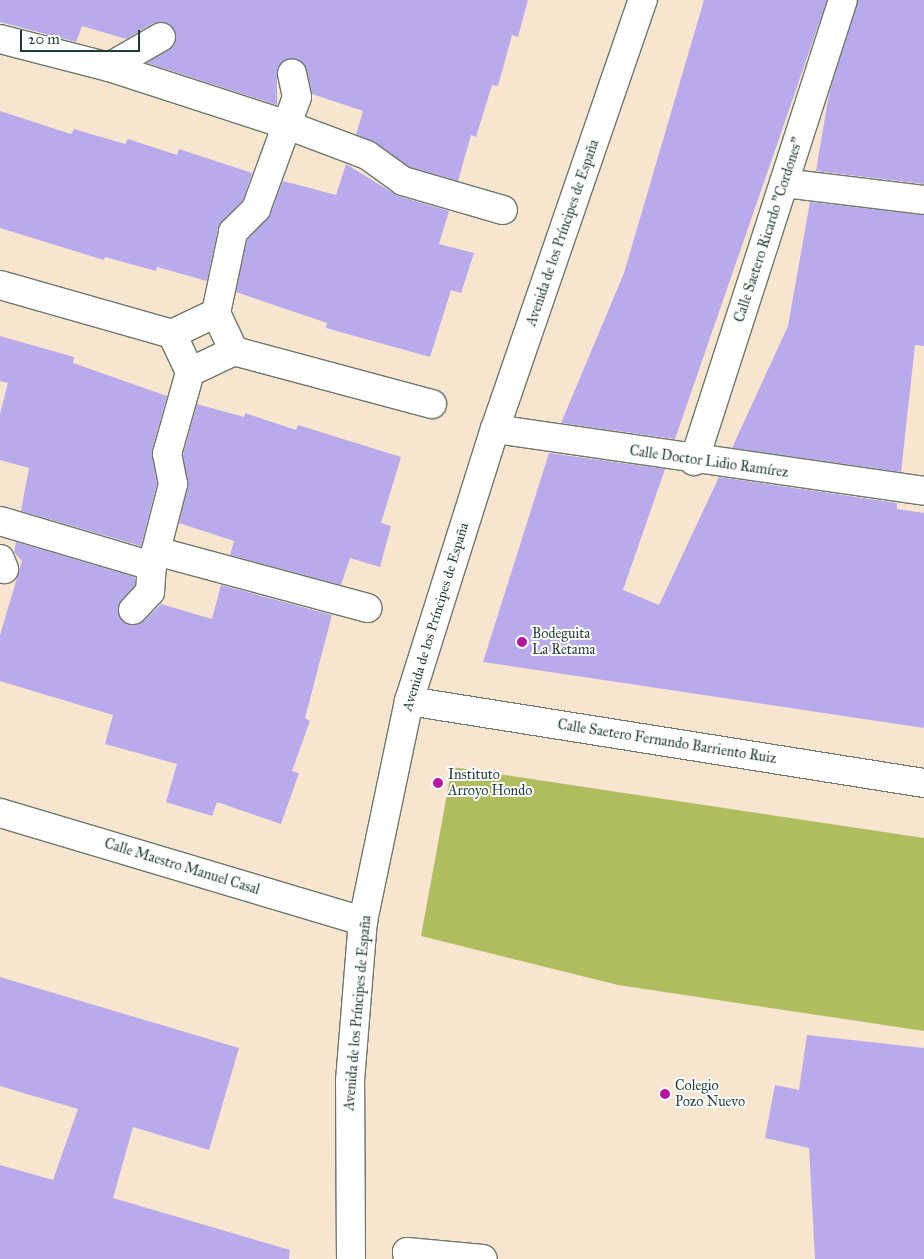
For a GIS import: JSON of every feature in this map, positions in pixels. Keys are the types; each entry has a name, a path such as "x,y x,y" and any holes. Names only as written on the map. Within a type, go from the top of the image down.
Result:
{"street":[{"name":"Avenida de los Príncipes de España","path":"350,1259 350,1081 364,922 409,701 495,429 643,0"},
{"name":"Calle Saetero Ricardo \"Cordones\"","path":"694,461 844,0"},
{"path":"109,67 161,37"},
{"path":"0,39 109,67 287,125 367,155 403,181 503,210"},
{"path":"234,351 216,313 233,232 256,209 297,97 292,74"},
{"path":"784,183 924,200"},
{"path":"0,285 172,334 216,313"},
{"path":"133,610 150,592 154,558 173,484 167,454 190,372 172,334"},
{"path":"190,372 234,351 432,404"},
{"name":"Calle Doctor Lidio Ramírez","path":"495,429 694,461 924,492"},
{"path":"0,521 367,608"},
{"name":"Calle Saetero Fernando Barriento Ruiz","path":"409,701 924,783"},
{"name":"Calle Maestro Manuel Casal","path":"0,813 364,922"},
{"path":"408,1259 407,1252 483,1259"}],"green space":[{"path":"452,767 924,838 924,1031 618,985 421,936"}],"building":[{"path":"0,0 528,0 518,37 512,35 498,86 492,85 476,137 471,135 458,181 410,167 356,134 363,111 312,94 307,70 297,59 288,59 277,69 277,105 147,63 175,44 175,30 168,23 154,23 126,39 82,26 76,42 0,22"},
{"path":"704,0 827,0 675,439 561,423 624,273"},
{"path":"858,0 924,0 924,184 816,171 829,94"},
{"path":"0,111 71,134 74,129 125,144 128,139 177,155 179,149 252,173 243,200 218,228 207,281 157,267 156,271 105,257 104,260 0,228"},
{"path":"346,164 398,196 449,211 439,244 474,253 461,293 451,290 430,357 326,328 327,323 236,292 247,240 270,215 283,181 336,195"},
{"path":"810,202 924,215 924,346 915,345 901,472 732,448 788,326"},
{"path":"0,336 74,357 73,363 167,396 152,450 157,484 141,546 21,511 29,468 0,460 0,414 8,383 0,381"},
{"path":"197,404 244,417 245,413 296,430 298,425 401,457 381,523 391,526 380,567 350,558 341,585 230,555 234,541 179,523 188,487 183,455"},
{"path":"549,453 665,469 623,590 659,605 719,477 897,503 897,509 924,513 924,728 483,662"},
{"path":"16,542 135,577 135,585 118,607 122,621 130,625 144,621 161,604 212,619 221,585 332,615 305,718 310,721 292,771 299,773 281,824 217,802 212,816 166,802 177,764 105,744 113,715 0,681 0,635 22,561 14,552"},
{"path":"0,977 239,1048 209,1150 133,1127 113,1198 290,1250 289,1259 0,1259 0,1165 53,1180 78,1109 0,1086"},
{"path":"807,1035 924,1048 924,1259 815,1259 809,1148 765,1138 775,1085 799,1090"}],"place":[{"name":"Bodeguita La Retama","path":"522,642"},
{"name":"Instituto Arroyo Hondo","path":"438,783"},
{"name":"Colegio Pozo Nuevo","path":"665,1094"}]}
